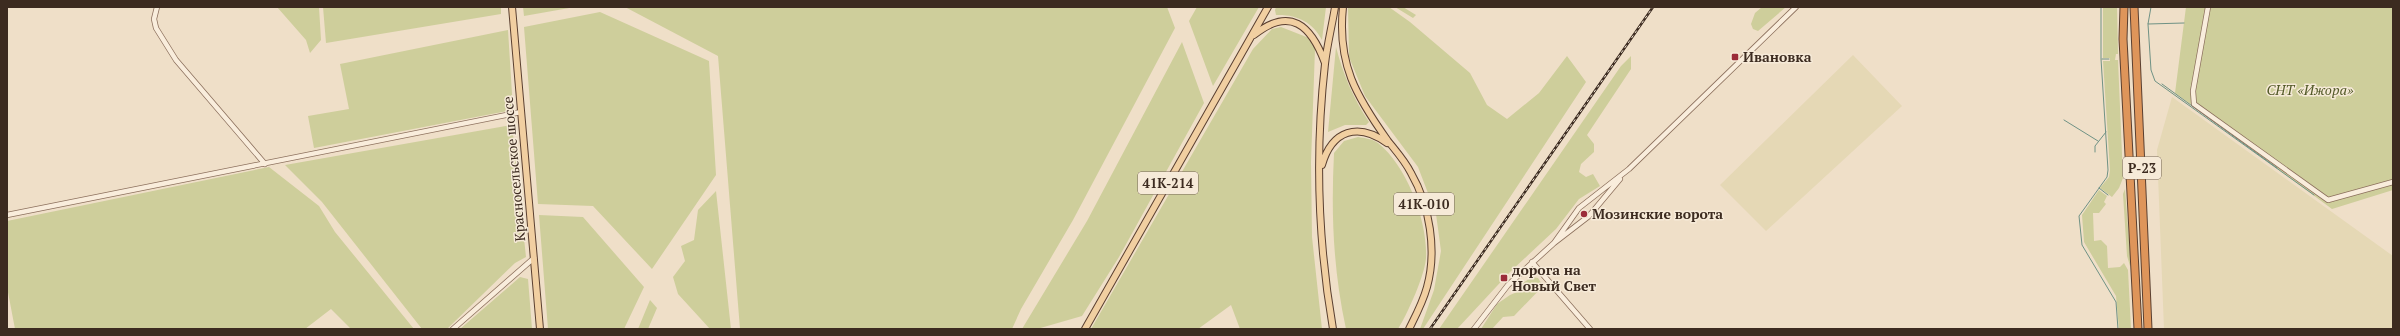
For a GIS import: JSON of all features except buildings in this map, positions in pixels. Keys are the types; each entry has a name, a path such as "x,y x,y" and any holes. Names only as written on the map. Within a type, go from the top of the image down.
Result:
{"highway":[{"name":"Р-23","path":"2124,7 2123,39 2138,329"},
{"name":"Р-23","path":"2134,7 2148,329"}],"main road":[{"name":"Красносельское шоссе","path":"512,7 540,329"},
{"name":"41К-214","path":"1085,329 1268,7"},
{"path":"1332,329 1322,249 1320,175 1325,64 1335,7"},
{"path":"1343,7 1341,40 1349,75 1370,115 1392,146"},
{"name":"41К-214","path":"1252,37 1266,25 1276,21 1298,24 1314,37 1325,64"},
{"path":"1320,175 1329,148 1336,139 1349,132 1360,131 1373,134 1392,146"},
{"name":"41К-010","path":"1392,146 1411,173 1421,194 1430,237 1430,270 1427,288 1409,329"}],"street":[{"path":"158,7 154,19 156,28 176,60 265,164"},
{"path":"1554,243 1573,217 1587,202 1624,173 1796,7"},
{"path":"2208,7 2193,91 2194,104 2328,200 2393,182"},
{"path":"7,216 521,112"},
{"path":"1474,329 1498,296 1532,262 1554,243 1579,225 1595,209 1624,173"},
{"path":"1587,202 1594,204 1595,209"},
{"path":"1573,217 1574,223 1579,225"},
{"path":"453,329 534,258"},
{"path":"1532,262 1590,329"}],"shaded area":[{"path":"1853,55 1902,106 1766,231 1720,185"},
{"path":"2172,97 2393,256 2393,329 2164,329 2157,150"}],"green space":[{"path":"277,7 319,7 321,40 310,53 306,40"},
{"path":"323,7 501,7 501,14 326,43"},
{"path":"523,7 575,7 524,16"},
{"path":"625,7 1167,7 1175,28 1073,220 1021,309 1012,329 740,329 718,56"},
{"path":"1197,7 1259,7 1213,86 1189,21"},
{"path":"1276,7 1326,7 1322,40 1314,28 1303,20 1290,16 1276,15"},
{"path":"1348,7 1389,7 1410,22 1470,73 1487,105 1507,119 1539,93 1567,56 1586,82 1423,329 1420,329 1434,290 1441,251 1436,214 1418,167 1365,96 1349,57"},
{"path":"1395,7 1403,7 1416,15 1413,18"},
{"path":"1762,7 1786,7 1758,31 1753,29 1751,24 1755,13"},
{"path":"2103,7 2117,7 2118,54 2116,54 2115,60 2118,60 2123,178 2119,188 2112,197 2100,188 2109,177 2110,170 2103,61 2110,61 2110,58 2103,58"},
{"name":"СНТ «Ижора»","path":"2186,7 2393,7 2393,190 2332,209 2175,93"},
{"path":"600,12 709,61 716,175 652,269 593,206 538,204 524,27"},
{"path":"1281,27 1309,38 1315,49 1311,162 1312,237 1322,329 1240,329 1231,305 1198,329 1091,329 1253,49 1272,29"},
{"path":"508,30 513,110 314,148 308,116 349,109 340,64"},
{"path":"1182,42 1204,103 1119,257 1082,316 1037,329 1022,329 1087,221"},
{"path":"1336,47 1349,86 1369,122 1366,125 1345,125 1328,132"},
{"path":"1631,56 1631,69 1587,135 1594,144 1594,152 1581,164 1579,172 1586,177 1593,174 1600,186 1579,199 1556,229 1510,272 1457,329 1439,329 1621,66"},
{"path":"512,125 526,257 515,263 447,329 422,329 322,202 285,165"},
{"path":"1358,137 1378,143 1398,166 1414,196 1423,228 1426,244 1425,265 1415,295 1398,329 1346,329 1338,285 1334,241 1334,153 1344,141"},
{"path":"269,167 319,206 335,232 414,329 351,329 331,309 305,329 15,329 7,287 7,221"},
{"path":"2125,189 2130,266 2127,256 2123,194"},
{"path":"2099,190 2107,196 2104,202 2106,204 2099,213 2093,213 2094,241 2101,240 2107,246 2108,268 2120,267 2124,263 2128,270 2131,329 2119,329 2116,296 2084,242 2082,215"},
{"path":"716,191 731,329 710,329 678,294 673,277 685,261 681,246 694,240 698,210"},
{"path":"539,215 583,217 644,287 624,329 548,329"},
{"path":"520,277 528,279 532,329 460,329"},
{"path":"1532,277 1538,278 1543,286 1514,316 1503,317 1492,329 1481,329 1497,304 1510,295 1522,290 1523,283"},
{"path":"650,300 657,308 648,329 638,329"}],"waterway":[{"path":"2101,7 2101,59 2108,170 2107,177 2079,216 2082,245 2116,302 2118,329"},
{"path":"2151,7 2148,24 2184,23"},
{"path":"2148,24 2151,70 2155,81 2314,195"},
{"path":"2102,59 2109,59"},
{"path":"2162,84 2277,168"},
{"path":"2064,120 2098,141"},
{"path":"2095,152 2095,146 2106,132"},
{"path":"2099,188 2108,195"}],"railway":[{"path":"1430,329 1653,7"}],"place":[{"name":"Ивановка","path":"1735,57"},
{"name":"Мозинские ворота","path":"1584,214"},
{"name":"дорога на Новый Свет","path":"1504,278"}]}
